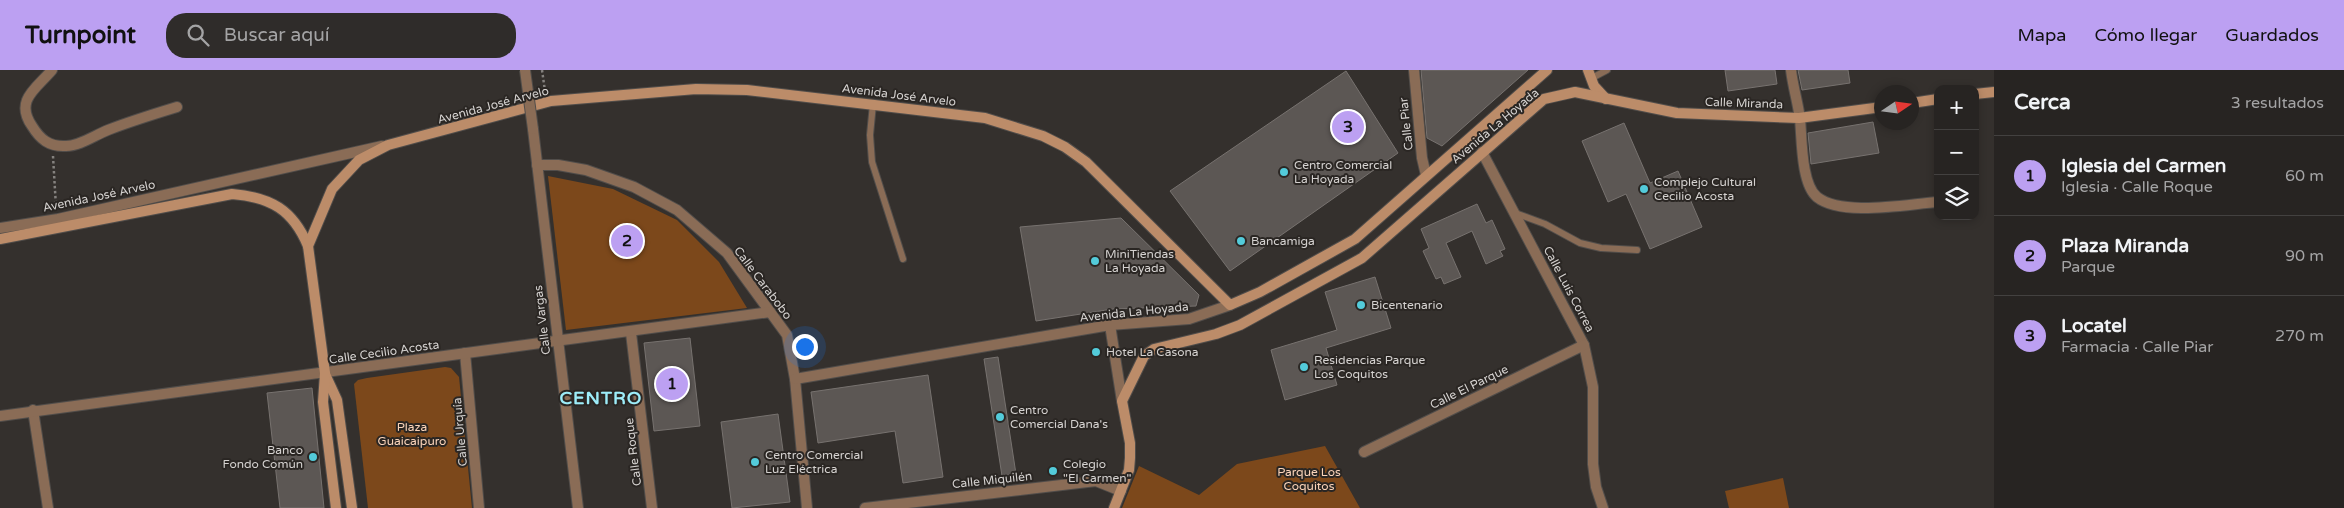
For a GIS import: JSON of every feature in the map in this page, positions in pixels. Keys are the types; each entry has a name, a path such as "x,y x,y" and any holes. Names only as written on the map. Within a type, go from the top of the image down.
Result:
{"street":[{"path":"52,70 27,95 24,105 29,122 44,142 66,146 74,144 177,107"},
{"name":"Calle Vargas","path":"525,70 578,508"},
{"name":"Calle Piar","path":"1414,70 1422,158 1426,175"},
{"name":"Avenida La Hoyada","path":"794,379 1110,325 1189,319 1230,305 1260,292 1355,239 1548,70"},
{"path":"1791,70 1799,118 1803,167 1816,196 1833,205 1852,207 1934,202"},
{"path":"1589,74 1607,100"},
{"name":"Avenida José Arvelo","path":"0,228 58,219 388,145 559,101 696,89 747,90 986,118 1043,136 1065,147 1086,162 1230,305"},
{"name":"Avenida La Hoyada","path":"1122,401 1136,368 1144,356 1154,349 1216,334 1240,325 1362,258 1544,99 1575,92 1607,100"},
{"path":"1979,94 1994,92"},
{"name":"Calle Miranda","path":"1607,100 1677,113 1799,118 1874,108"},
{"path":"1919,102 1934,100"},
{"path":"336,508 323,402 325,373 308,246 332,189 359,160 388,145"},
{"name":"Calle Luis Correa","path":"1482,152 1584,345 1593,387 1593,464 1596,487 1603,508"},
{"name":"Calle Carabobo","path":"537,166 558,165 609,177 677,210 727,253 786,335 794,379 807,508"},
{"name":"Avenida José Arvelo","path":"0,239 232,194 257,198 283,210 298,224 308,246"},
{"name":"Calle Cecilio Acosta","path":"0,416 33,410 325,373 465,353 631,333 770,312"},
{"path":"1110,325 1130,450 1129,470 1114,508"},
{"name":"Calle Roque","path":"631,333 652,508"},
{"name":"Calle El Parque","path":"1364,452 1584,345"},
{"name":"Calle Urquía","path":"465,353 479,508"},
{"path":"325,373 337,400 352,508"},
{"path":"33,410 48,508"},
{"name":"Calle Miquilén","path":"865,508 1096,481 1121,491"}],"lane":[{"path":"1589,74 1607,70"},
{"path":"873,104 870,135 872,162 903,259"},
{"path":"1514,213 1545,224 1580,243 1601,248 1637,250"}],"path":[{"path":"542,70 545,91 559,101"},
{"path":"52,144 58,219"}],"green space":[{"path":"548,176 613,189 677,220 719,262 747,308 566,330"},
{"name":"Plaza Guaicaipuro","path":"445,367 451,368 459,377 472,508 368,508 354,384 358,380 367,378"},
{"name":"Parque Los Coquitos","path":"1325,446 1360,508 1122,508 1139,466 1199,495 1237,464"},
{"path":"1783,478 1789,508 1729,508 1725,491"}],"building":[{"path":"1421,70 1528,70 1442,146 1427,138"},
{"path":"1725,70 1775,70 1777,84 1728,91"},
{"path":"1798,70 1848,70 1850,83 1802,90"},
{"name":"Centro Comercial La Hoyada","path":"1346,71 1398,153 1230,271 1170,191"},
{"path":"1873,122 1879,153 1811,164 1808,133"},
{"name":"Complejo Cultural Cecilio Acosta","path":"1624,123 1650,183 1678,171 1702,227 1650,249 1626,194 1608,202 1582,141"},
{"path":"1477,204 1486,223 1492,220 1505,249 1500,251 1503,256 1486,264 1472,231 1446,243 1461,277 1444,284 1441,277 1436,279 1423,251 1429,248 1421,229"},
{"name":"MiniTiendas La Hoyada","path":"1121,218 1199,295 1196,306 1113,309 1036,321 1020,227"},
{"path":"1375,277 1391,328 1326,348 1337,385 1285,400 1271,350 1337,330 1325,292"},
{"path":"690,338 700,426 654,431 644,343"},
{"name":"Centro Comercial Dana's","path":"998,357 1016,474 1002,476 984,359"},
{"path":"928,375 943,477 903,483 895,431 818,443 811,392"},
{"path":"312,388 324,508 280,508 267,393"},
{"name":"Centro Comercial Luz Eléctrica","path":"778,414 790,502 732,508 721,422"}],"place":[{"name":"Locatel","path":"1348,127"},
{"name":"Centro Comercial La Hoyada","path":"1284,172"},
{"name":"Complejo Cultural Cecilio Acosta","path":"1644,189"},
{"name":"Plaza Miranda","path":"627,241"},
{"name":"Bancamiga","path":"1241,241"},
{"name":"MiniTiendas La Hoyada","path":"1095,261"},
{"name":"Bicentenario","path":"1361,305"},
{"name":"Hotel La Casona","path":"1096,352"},
{"name":"Residencias Parque Los Coquitos","path":"1304,367"},
{"name":"Iglesia del Carmen","path":"672,384"},
{"name":"Centro Comercial Dana's","path":"1000,417"},
{"name":"Banco Fondo Común","path":"313,457"},
{"name":"Centro Comercial Luz Eléctrica","path":"755,462"},
{"name":"Colegio \"El Carmen\"","path":"1053,471"}],"district":[{"name":"CENTRO","path":"601,398"}]}
